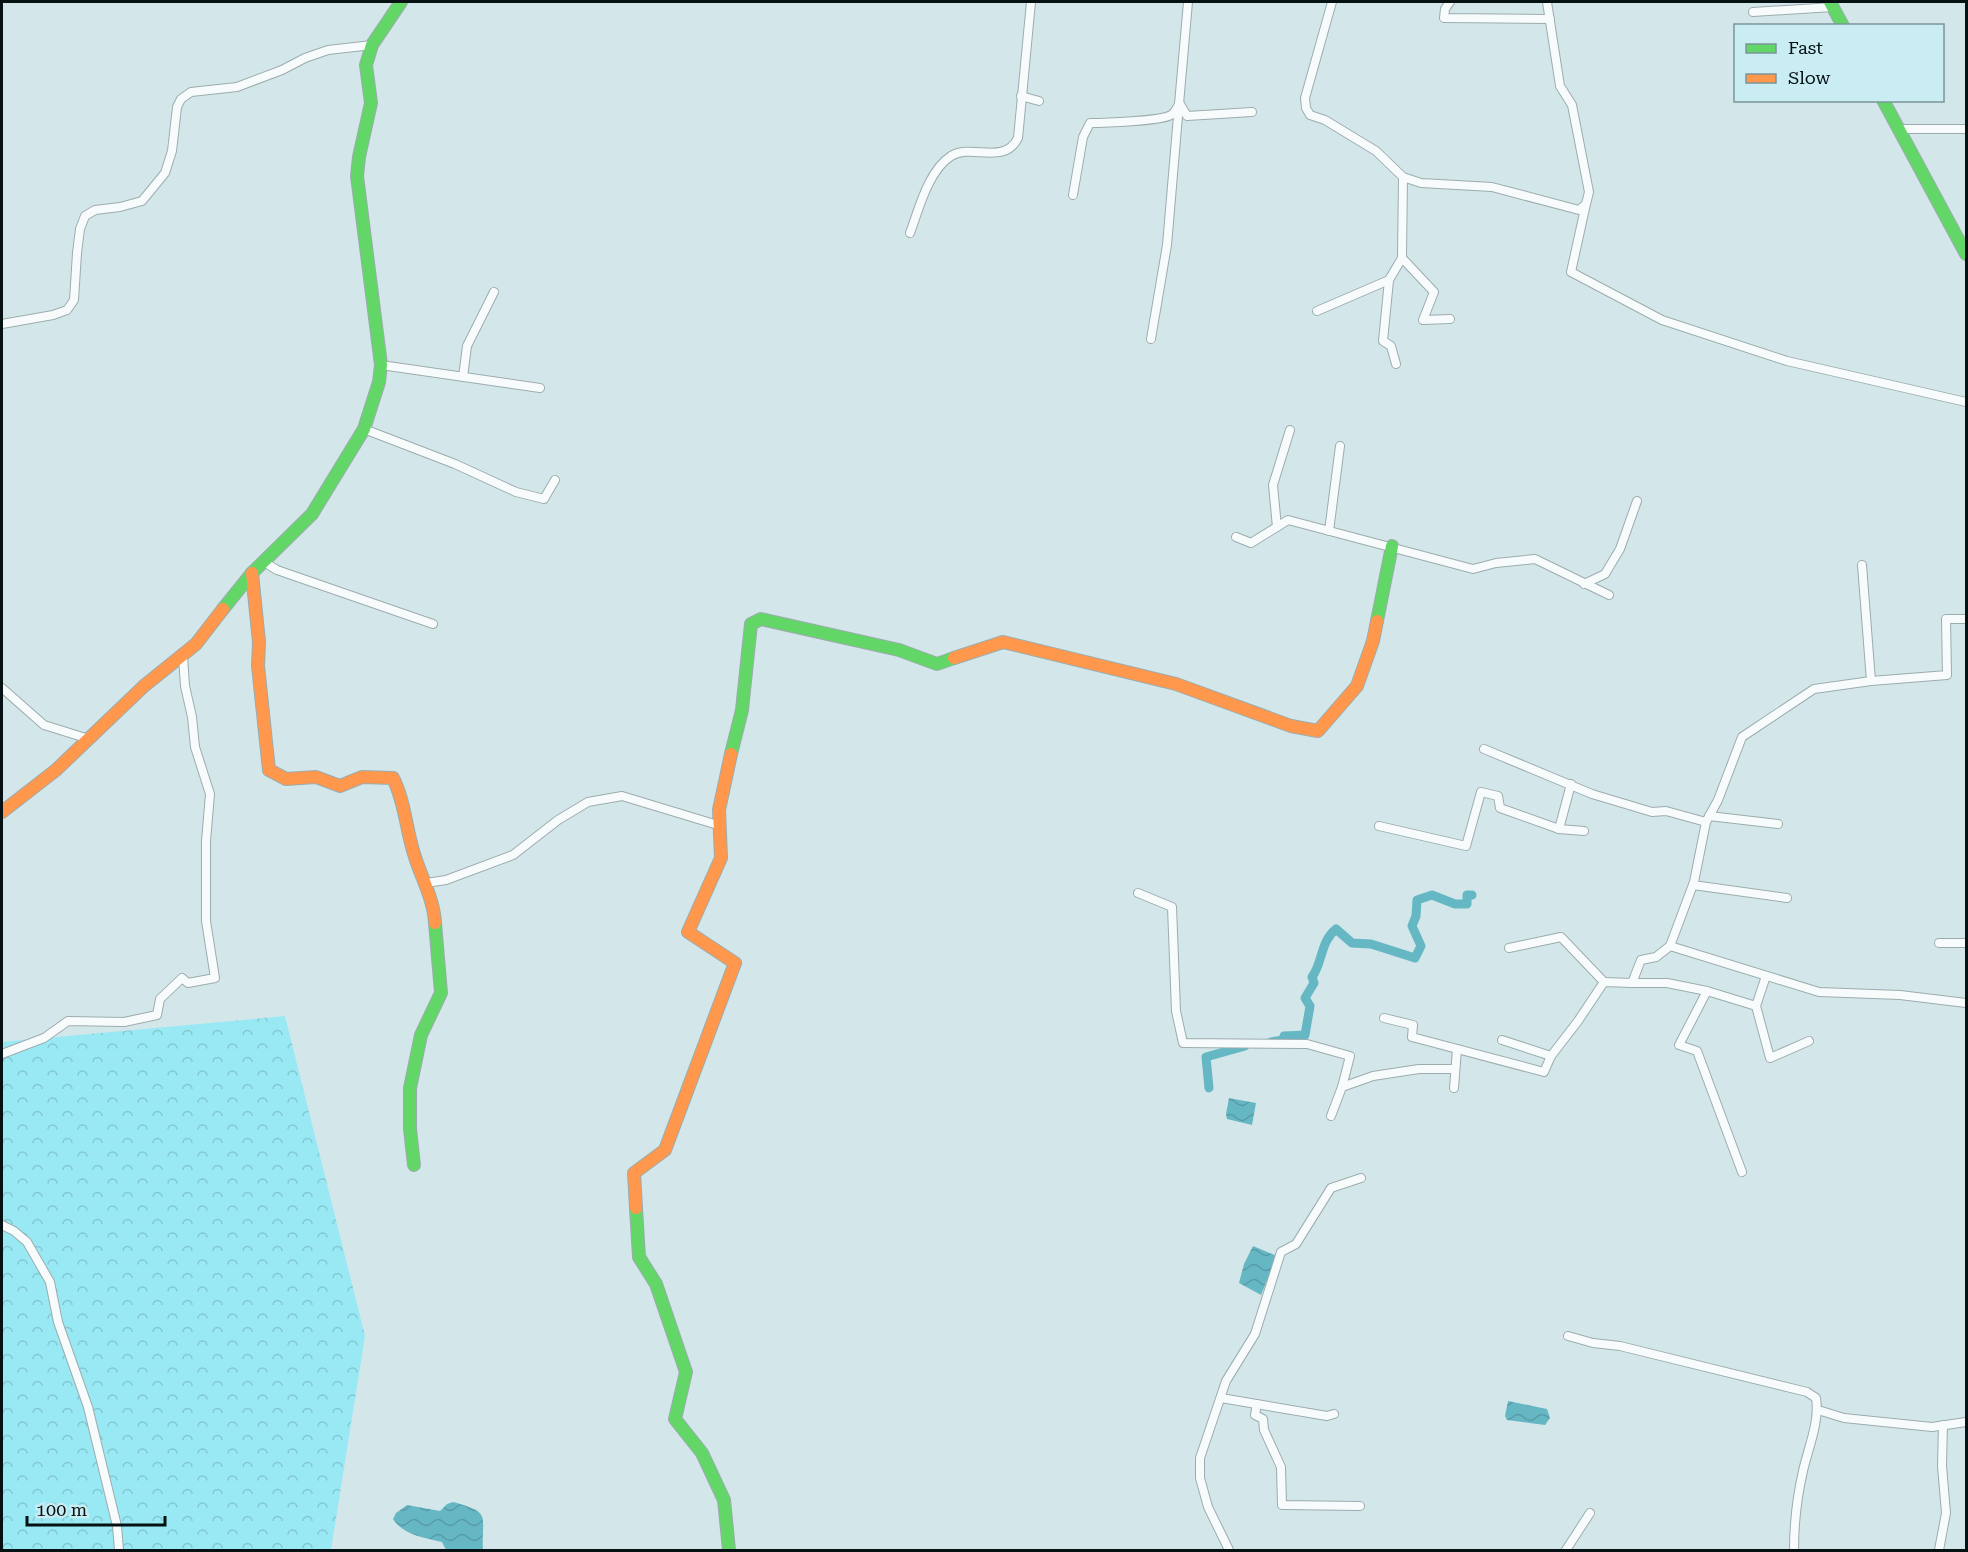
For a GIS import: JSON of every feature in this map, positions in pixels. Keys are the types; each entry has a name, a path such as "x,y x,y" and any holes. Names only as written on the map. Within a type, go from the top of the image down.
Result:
{"main road":[{"path":"2,812 56,770 144,686 196,644 252,573 312,514 364,429 379,382 381,365 357,176 371,104 366,65 372,45 401,2"},
{"path":"1831,4 1842,24"},
{"path":"1884,102 1966,254"},
{"path":"729,1551 724,1500 702,1454 675,1419 686,1372 656,1284 639,1257 634,1173 664,1150 735,963 688,932 721,858 721,826 718,810 742,710 751,624 761,619 899,650 937,664 1003,642 1176,684 1291,726 1318,731 1357,686 1372,641 1392,546"},
{"path":"252,573 259,642 258,666 269,770 286,779 316,777 340,786 362,777 393,778 401,794 415,859 426,883 435,917 441,993 421,1035 410,1088 410,1129 414,1165"}],"street":[{"path":"910,233 926,187 952,155 1004,152 1013,148 1018,138 1030,2"},
{"path":"1151,339 1167,245 1188,2"},
{"path":"1332,2 1305,98 1306,108 1311,115 1325,120 1376,151 1403,177 1421,183 1492,187 1579,210 1586,204"},
{"path":"1450,2 1445,9 1444,18 1550,20"},
{"path":"1547,2 1560,86 1572,105 1589,192 1571,272 1662,320 1787,361 1966,402"},
{"path":"1753,12 1831,4"},
{"path":"2,324 53,315 67,310 74,300 80,229 85,216 95,210 142,201 165,173 172,151 177,107 181,99 190,92 237,87 327,50 372,45"},
{"path":"1021,96 1039,101"},
{"path":"1179,104 1187,116 1252,112"},
{"path":"1073,195 1083,137 1090,123 1168,116 1179,104"},
{"path":"1899,129 1966,129"},
{"path":"1396,364 1391,346 1383,341 1389,280 1402,258 1403,177"},
{"path":"1402,258 1434,292 1423,320 1450,319"},
{"path":"1317,311 1389,280"},
{"path":"463,377 467,346 494,292"},
{"path":"381,365 540,388"},
{"path":"364,429 455,464 516,492 544,499 555,480"},
{"path":"1277,527 1273,485 1290,430"},
{"path":"1329,531 1340,446"},
{"path":"1584,584 1605,574 1620,549 1637,501"},
{"path":"1236,537 1251,543 1288,520 1473,569 1496,563 1536,559 1609,595"},
{"path":"264,562 277,570 433,624"},
{"path":"1862,564 1871,681"},
{"path":"1632,983 1641,960 1656,957 1670,946 1692,885 1708,819 1718,800 1742,737 1814,689 1871,681 1947,675 1946,619 1966,619"},
{"path":"2,1054 44,1038 68,1021 124,1022 157,1015 160,999 182,978 188,983 215,978 206,921 206,841 210,794 195,747 192,717 185,686 183,656"},
{"path":"2,688 44,725 89,739"},
{"path":"1484,749 1592,794 1652,812 1666,811 1708,819 1778,824"},
{"path":"1559,829 1571,784"},
{"path":"1380,826 1466,846 1481,792 1498,796 1500,808 1559,829 1584,831"},
{"path":"426,883 446,880 513,855 558,820 588,802 622,796 721,826"},
{"path":"1692,885 1787,898"},
{"path":"1138,893 1172,907 1176,1011 1183,1043 1307,1044 1350,1056 1331,1116"},
{"path":"1509,948 1561,937 1604,982 1667,983 1707,991 1756,1006"},
{"path":"1939,943 1966,943"},
{"path":"1670,946 1819,992 1900,995 1966,1003"},
{"path":"1766,976 1756,1006 1770,1058 1809,1041"},
{"path":"1384,1018 1413,1025 1412,1036 1544,1072 1551,1056 1604,982"},
{"path":"1707,991 1678,1045 1697,1051 1742,1172"},
{"path":"1502,1040 1551,1056"},
{"path":"1454,1088 1457,1049"},
{"path":"1342,1087 1373,1076 1419,1070 1455,1069"},
{"path":"1229,1551 1208,1507 1200,1478 1200,1458 1226,1381 1255,1334 1281,1252 1296,1244 1331,1188 1361,1178"},
{"path":"2,1225 27,1242 50,1282 58,1322 88,1407 117,1526 119,1551"},
{"path":"1568,1336 1593,1343 1620,1346 1807,1392 1816,1398 1818,1410 1803,1473 1794,1530 1794,1551"},
{"path":"1221,1398 1327,1416 1334,1414"},
{"path":"1257,1404 1255,1415 1263,1419 1264,1430 1281,1467 1282,1505 1360,1506"},
{"path":"1818,1410 1855,1419 1932,1427 1966,1422"},
{"path":"1939,1551 1946,1513 1942,1466 1943,1425"},
{"path":"1566,1551 1590,1513"}],"green space":[{"path":"285,1016 365,1336 331,1550 2,1550 2,1042"}],"water":[{"path":"1229,1098 1256,1103 1252,1125 1227,1119"},
{"path":"1253,1246 1277,1256 1261,1295 1239,1283 1244,1264"},
{"path":"1508,1401 1547,1409 1550,1418 1545,1425 1507,1420 1505,1416"},
{"path":"453,1502 480,1513 483,1522 483,1550 446,1550 442,1542 408,1532 393,1519 396,1513 407,1505 440,1511"}],"waterway":[{"path":"1271,1042 1283,1040 1284,1036 1305,1035 1310,1006 1305,998 1314,983 1312,977 1324,946 1336,929 1352,943 1371,944 1415,958 1421,946 1412,926 1416,916 1417,900 1432,895 1455,904 1467,904 1467,895 1472,895"},
{"path":"1209,1088 1206,1057 1245,1046"}],"traffic: fast":[{"path":"223,609 252,573 312,514 364,429 379,382 381,365 357,176 371,103 366,65 372,45 401,2"},
{"path":"1830,2 1842,24"},
{"path":"1884,102 1966,254"},
{"path":"1377,621 1392,546"},
{"path":"731,754 742,710 751,624 761,619 899,650 937,664 954,658"},
{"path":"414,1165 410,1129 410,1088 421,1035 441,993 435,923"},
{"path":"636,1208 639,1257 656,1284 686,1372 675,1419 702,1453 724,1500 729,1550"}],"traffic: slow":[{"path":"252,573 259,642 258,666 269,770 286,779 316,777 340,786 362,777 393,778 401,798 413,850 430,899 435,923"},
{"path":"2,812 56,770 144,686 196,644 223,609"},
{"path":"954,658 1003,642 1176,684 1291,726 1318,731 1357,686 1373,641 1377,621"},
{"path":"636,1208 634,1173 665,1150 735,963 688,932 721,858 719,810 731,754"}]}
